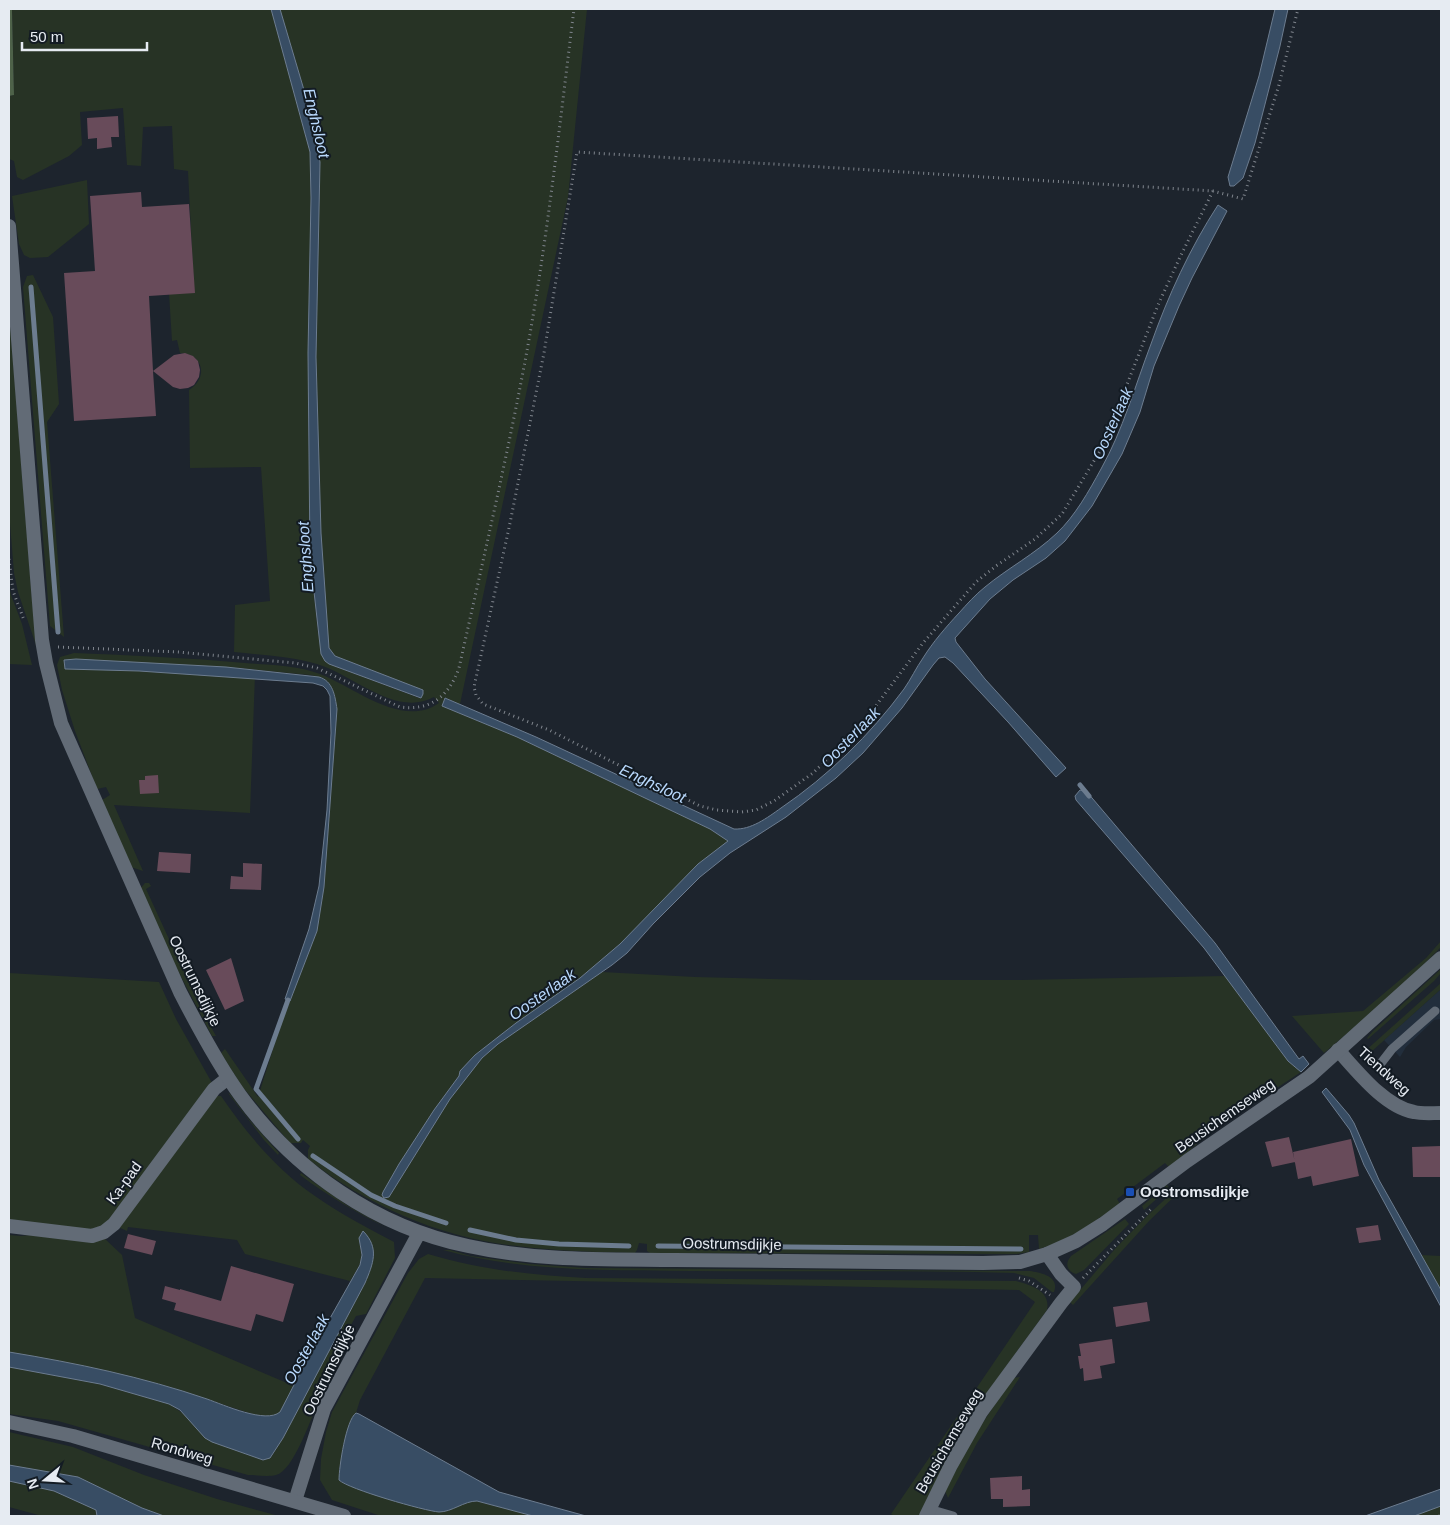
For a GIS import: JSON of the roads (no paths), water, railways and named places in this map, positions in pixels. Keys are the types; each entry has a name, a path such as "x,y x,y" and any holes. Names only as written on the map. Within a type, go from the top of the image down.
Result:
{"street":[{"path":"9,226 10,264"},
{"name":"Oostrumsdijkje","path":"10,264 43,647 62,723 80,768 180,992 201,1032 228,1078 260,1121 307,1168 350,1199 419,1233 488,1250 562,1258 1000,1263 1020,1262 1047,1254"},
{"name":"Beusichemseweg","path":"927,1513 981,1412 1060,1303 1074,1287 1060,1274 1047,1254 1076,1241 1104,1224 1187,1161 1309,1077 1441,958"},
{"name":"Tiendweg","path":"1338,1050 1368,1082 1400,1108 1414,1112 1441,1113"},
{"name":"Ka-pad","path":"9,1226 92,1236 104,1232 114,1224 214,1089 228,1078"},
{"name":"Oostrumsdijkje","path":"295,1501 324,1408 419,1233"},
{"name":"Rondweg","path":"9,1422 73,1436 344,1516"}],"lane":[{"path":"1378,1067 1392,1049 1435,1012"},
{"path":"927,1513 953,1516"}],"waterway":[{"path":"31,287 58,632"},
{"path":"1080,785 1089,796"},
{"path":"288,1000 256,1089 298,1139"},
{"path":"313,1156 371,1195 395,1206 446,1223"},
{"path":"470,1230 516,1240 559,1244 629,1246"},
{"path":"658,1246 1021,1249"}],"place":[{"name":"Oostromsdijkje","path":"1130,1192"}],"water label":[{"name":"Enghsloot","path":"317,123"},
{"name":"Oosterlaak","path":"1112,423"},
{"name":"Enghsloot","path":"305,557"},
{"name":"Oosterlaak","path":"850,737"},
{"name":"Enghsloot","path":"653,783"},
{"name":"Oosterlaak","path":"542,994"},
{"name":"Oosterlaak","path":"306,1349"}]}
